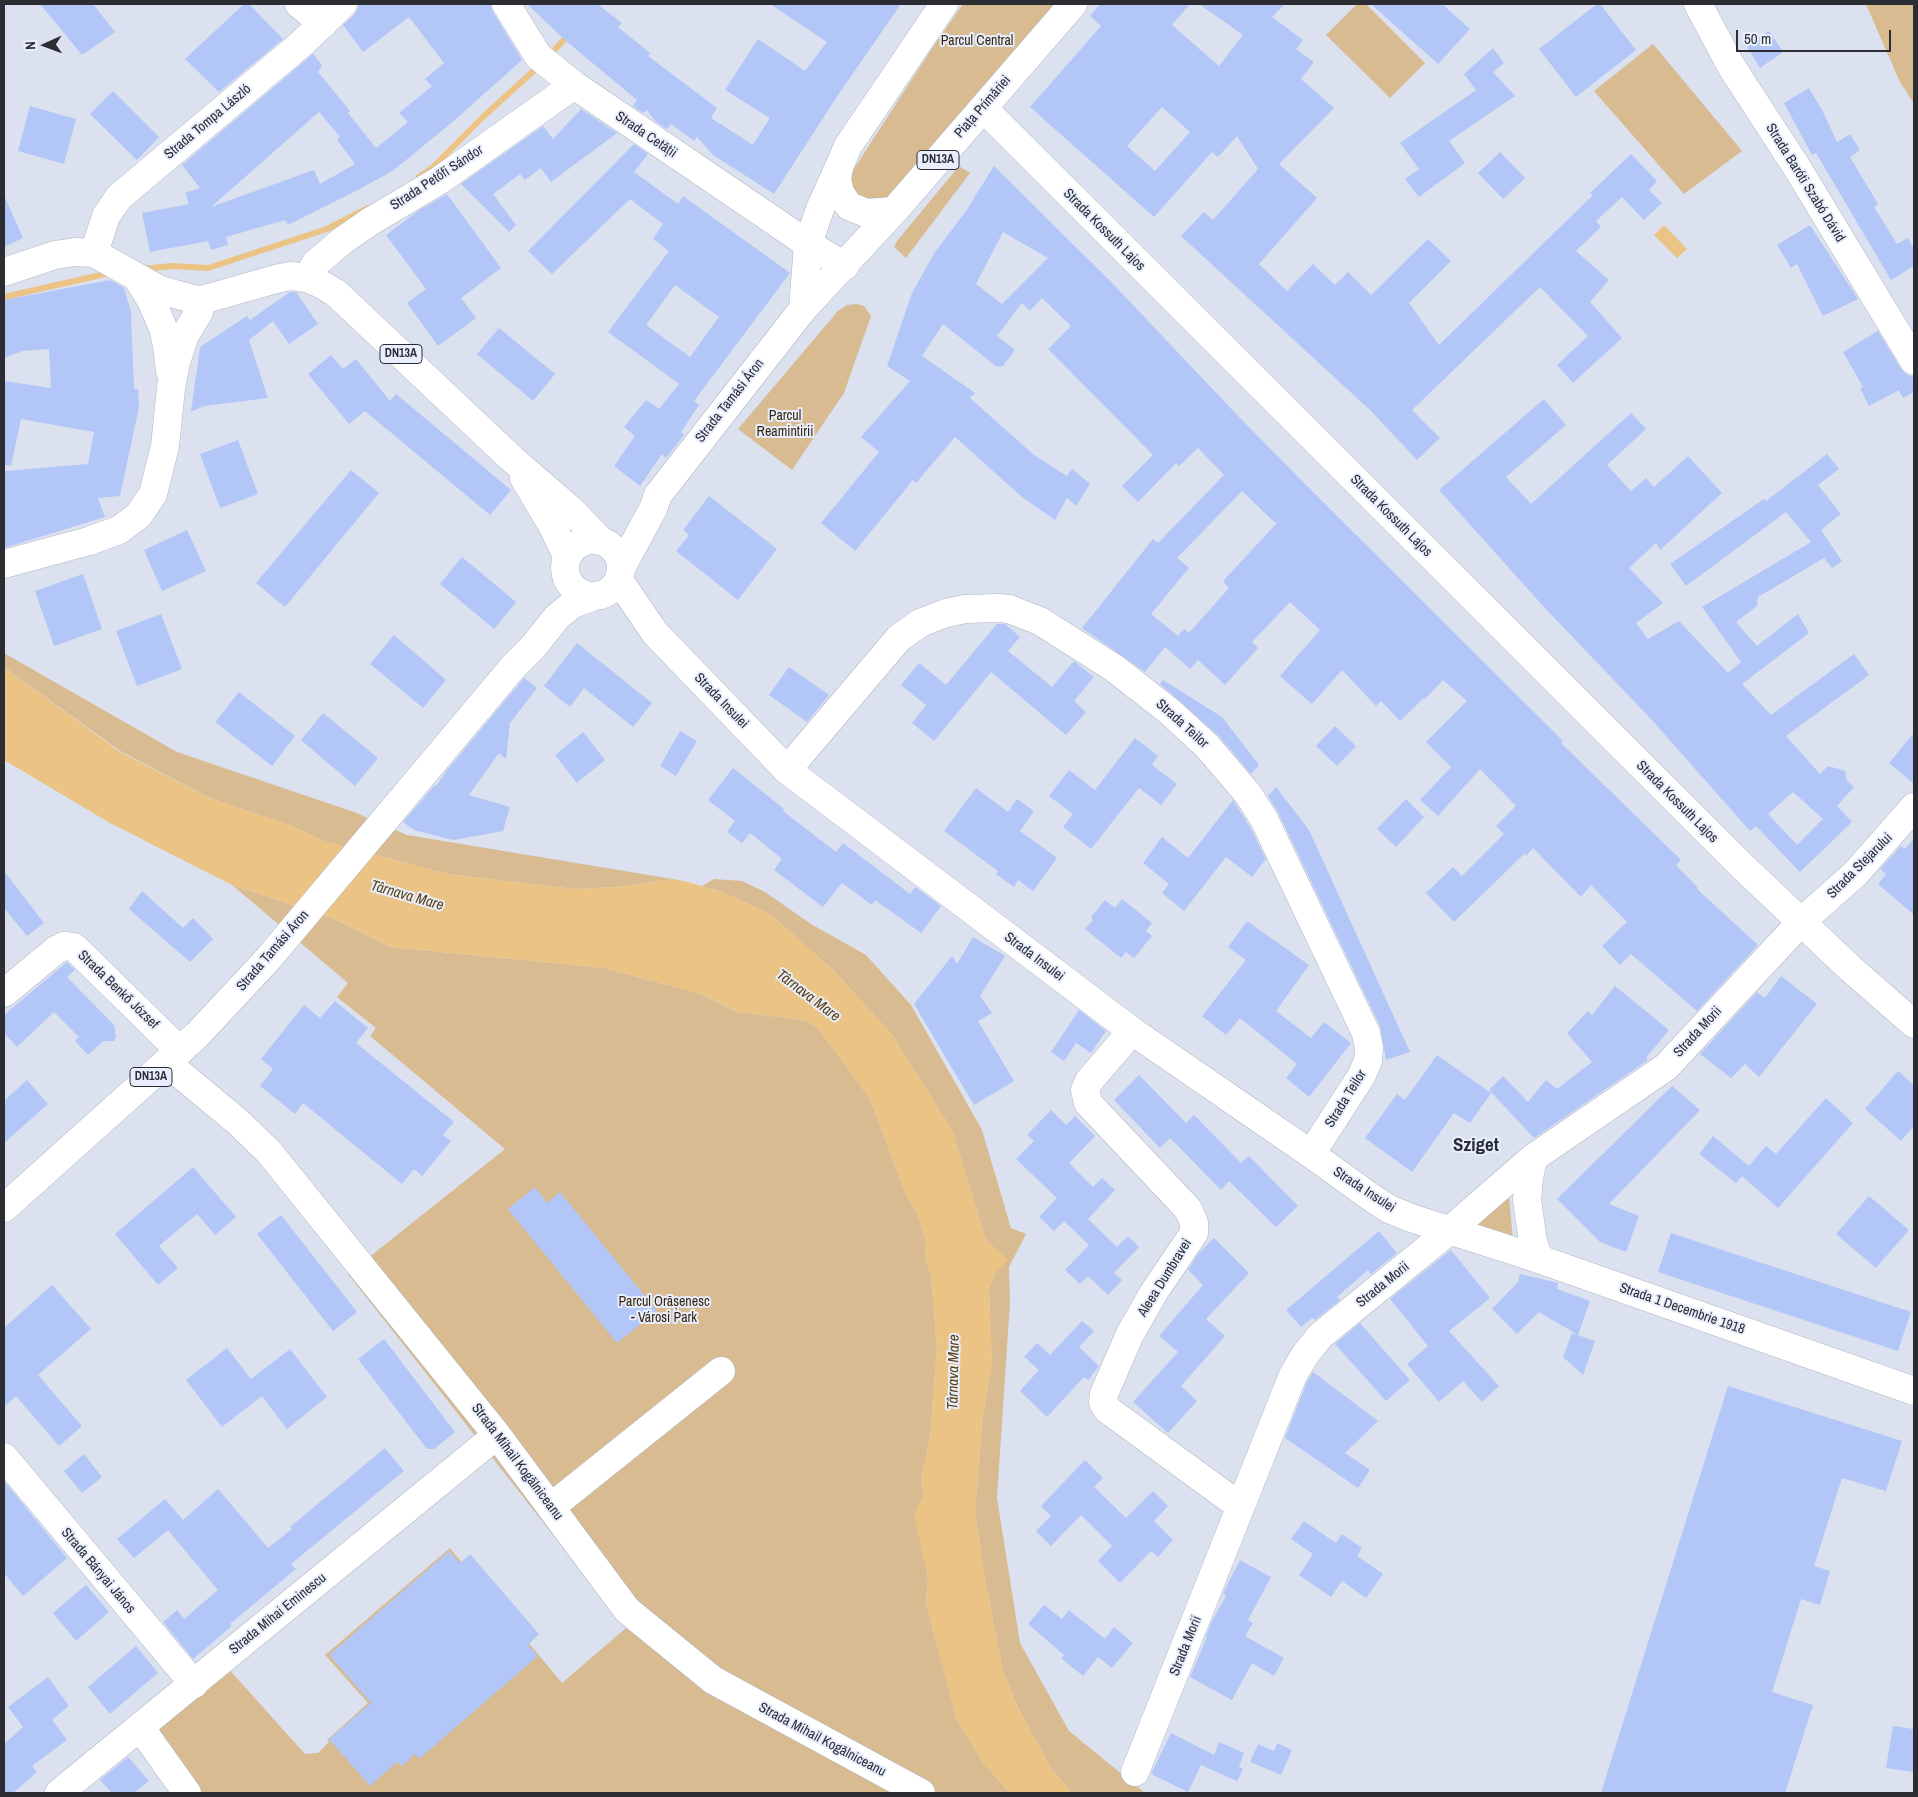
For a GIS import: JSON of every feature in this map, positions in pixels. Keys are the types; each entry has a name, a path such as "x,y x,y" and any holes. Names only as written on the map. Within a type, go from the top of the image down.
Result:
{"street":[{"path":"299,4 323,24"},
{"name":"Strada Tompa László","path":"103,258 106,216 119,197 300,45 343,4"},
{"name":"Strada Cetății","path":"506,4 545,61 574,85 808,244 845,266"},
{"path":"803,309 808,244 820,209 838,167 848,146 944,4"},
{"name":"Piața Primăriei","path":"803,309 845,266 894,211 1073,4"},
{"name":"Strada Baróti Szabó Dávid","path":"1698,4 1731,66 1796,166 1914,361"},
{"name":"Strada Petőfi Sándor","path":"307,278 316,263 371,220 440,180 574,85"},
{"name":"Strada Kossuth Lajos","path":"982,108 1742,867 1851,969 1914,1024"},
{"path":"838,167 837,179 840,193 849,206 866,213 894,211"},
{"path":"4,272 55,255 75,252 103,258 160,290 192,299 199,312 181,346 171,388 165,446 153,494 138,516 112,533 4,564"},
{"name":"DN13A","path":"192,299 290,276 307,278 330,288 512,459 571,510 603,541 614,548 619,558 608,585 581,594 572,588 566,578 565,562 552,525 512,459"},
{"path":"136,278 156,311 167,346 171,388"},
{"path":"167,346 192,299"},
{"name":"Strada Tamási Áron","path":"4,1208 174,1057 288,935 513,667 533,647 565,609 608,585 653,509 658,495 803,309"},
{"name":"Strada Tamási Áron","path":"603,541 644,503 658,495"},
{"name":"DN13A","path":"565,562 572,548 581,542 591,539 603,541"},
{"name":"Strada Tamási Áron","path":"513,667 545,607 565,562"},
{"name":"Strada Insulei","path":"608,585 612,609 655,634 787,770 1132,1031 1389,1209 1449,1231"},
{"name":"Strada Teilor","path":"787,770 899,638 920,622 946,613 965,609 1009,609 1040,621 1114,668 1169,710 1207,746 1248,794 1264,819 1366,1033 1369,1048 1368,1061 1362,1075 1311,1154"},
{"name":"Strada Stejarului","path":"1802,922 1855,874 1914,807"},
{"name":"Strada Morii","path":"1135,1772 1293,1374 1305,1355 1320,1336 1449,1231 1533,1158 1666,1067 1802,922"},
{"name":"Strada Benkő József","path":"4,992 56,950 64,946 74,947 174,1057"},
{"name":"Aleea Dumbravei","path":"1132,1031 1089,1081 1085,1090 1088,1103 1188,1209 1194,1222 1194,1233 1154,1292 1130,1334 1104,1394 1103,1403 1108,1410 1241,1507"},
{"name":"Strada Mihail Kogălniceanu","path":"174,1057 269,1152 497,1435 627,1610 713,1680 921,1793"},
{"path":"1533,1158 1529,1178 1528,1200 1533,1242 1539,1260"},
{"name":"Strada 1 Decembrie 1918","path":"1449,1231 1539,1260 1914,1391"},
{"path":"551,1507 721,1371"},
{"name":"Strada Mihai Eminescu","path":"59,1793 497,1435"},
{"name":"Strada Bányai János","path":"4,1457 194,1684"},
{"path":"140,1727 187,1793"}],"green space":[{"name":"Parcul Central","path":"963,4 1054,4 889,196 882,202 855,203 850,175"},
{"path":"1357,4 1366,4 1425,63 1390,98 1326,35"},
{"path":"1866,4 1914,4 1914,104 1899,80"},
{"path":"1653,44 1742,151 1684,194 1594,91"},
{"path":"959,166 970,173 906,258 894,247 897,241"},
{"name":"Parcul Reamintirii","path":"857,304 864,306 871,316 844,393 792,470 738,429 838,311 847,305"},
{"path":"4,653 177,752 354,812 407,835 673,879 617,887 574,889 448,874 323,841 290,825 210,798 120,751 4,667"},
{"path":"714,879 742,881 765,892 811,924 866,955 911,1005 982,1130 1011,1228 1026,1234 1009,1267 1010,1303 997,1498 1020,1643 1069,1731 1145,1793 1072,1793 1052,1770 1017,1706 1002,1667 985,1579 975,1513 983,1415 992,1365 989,1289 995,1273 1007,1260 986,1240 952,1130 893,1036 834,971 770,914 722,892 702,886"},
{"name":"Parcul Orășenesc - Városi Park","path":"232,885 334,919 391,947 604,968 701,994 737,1012 805,1020 818,1028 870,1099 908,1200 917,1212 926,1241 925,1256 931,1276 937,1348 930,1438 921,1479 924,1494 915,1514 928,1577 926,1603 957,1721 985,1765 1010,1793 199,1793 153,1730 226,1666 305,1754 318,1753 329,1742 327,1740 368,1703 325,1655 450,1548 562,1683 626,1628 348,1274 505,1149 370,1036 376,1028 337,997 348,983"},
{"path":"1509,1196 1513,1242 1469,1226"}],"water":[{"path":"1664,225 1687,249 1677,258 1654,235"},
{"name":"Târnava Mare","path":"4,667 120,752 210,798 290,825 323,841 448,874 574,889 617,887 673,879 688,882 722,892 770,914 834,971 893,1036 952,1130 986,1240 1008,1260 995,1273 989,1289 992,1365 983,1415 975,1513 985,1579 1002,1667 1017,1706 1052,1770 1072,1793 1010,1793 985,1765 957,1721 926,1603 928,1577 914,1514 924,1494 921,1479 930,1438 937,1348 931,1276 925,1256 926,1241 917,1212 908,1200 870,1099 818,1028 805,1020 737,1012 701,994 604,968 391,947 334,919 232,885 110,823 4,760"}],"building":[{"path":"40,4 93,4 115,32 82,55"},
{"path":"244,4 249,4 283,39 219,92 185,59"},
{"path":"358,4 490,4 522,60 456,119 394,170 354,192 288,225 285,220 226,237 228,245 211,250 208,241 150,252 142,213 189,204 185,193 200,188 182,165 313,54 322,65 318,72 350,111 348,113 376,148 408,122 399,113 432,86 425,79 444,63 409,17 363,52 343,25 358,9","holes":["319,112 340,137 337,140 355,164 320,184 314,170 211,207"]},
{"path":"527,4 597,4 622,23 618,27 650,53 648,56 717,108 711,118 753,145 770,118 725,90 758,39 805,71 827,42 770,4 901,4 838,95 774,194 713,155 697,137 694,141 671,124 667,129 656,122 647,110 643,113 633,106 637,100 566,41"},
{"path":"1100,4 1190,4 1172,25 1219,66 1243,35 1199,4 1285,4 1272,17 1303,40 1296,49 1314,62 1301,79 1334,108 1279,164 1317,198 1259,264 1287,291 1313,264 1335,285 1348,272 1371,295 1428,239 1451,261 1409,303 1439,345 1593,195 1590,193 1631,154 1657,181 1649,190 1662,203 1644,220 1622,197 1596,221 1601,227 1576,251 1609,280 1590,302 1622,338 1573,383 1557,365 1588,336 1540,287 1412,410 1440,438 1417,460 1371,411 1181,236 1204,212 1213,220 1258,169 1237,136 1218,157 1212,152 1154,217 1030,107 1101,26 1090,16","holes":["1162,107 1190,132 1155,171 1127,146"]},
{"path":"1371,4 1442,4 1470,29 1438,64"},
{"path":"1597,4 1600,4 1636,50 1576,97 1539,49"},
{"path":"1769,31 1783,52 1760,68 1747,47"},
{"path":"1493,48 1504,63 1493,72 1515,96 1449,141 1465,163 1419,197 1405,179 1419,169 1400,143 1476,90 1464,74"},
{"path":"1809,88 1837,142 1850,134 1860,150 1850,157 1878,204 1874,207 1897,244 1908,238 1914,249 1914,266 1891,280 1816,153 1812,155 1784,103"},
{"path":"113,91 159,137 137,160 90,114"},
{"path":"30,106 76,119 64,164 18,151"},
{"path":"581,109 617,133 551,182 541,168 525,180 520,174 493,194 516,225 509,232 461,184 543,126 553,139"},
{"path":"634,144 648,154 634,172 678,204 683,196 790,273 694,401 699,405 681,432 684,435 666,458 662,454 640,486 614,466 635,436 624,427 646,400 659,409 679,384 608,332 669,251 653,239 663,224 630,199 552,274 528,251","holes":["675,285 719,317 690,357 646,325"]},
{"path":"1500,152 1525,178 1503,199 1478,173"},
{"path":"994,166 1114,285 1306,485 1563,741 1561,743 1681,860 1676,865 1697,889 1758,945 1697,1011 1631,954 1620,965 1602,946 1627,922 1591,885 1581,897 1533,848 1526,856 1524,854 1454,922 1426,893 1453,867 1462,876 1504,834 1496,826 1516,806 1480,769 1438,816 1420,800 1451,767 1426,742 1467,701 1443,680 1400,721 1381,701 1376,706 1342,670 1312,704 1280,676 1320,630 1290,602 1252,642 1258,648 1225,685 1198,660 1190,669 1165,647 1145,672 1082,628 1153,539 1158,543 1224,475 1198,448 1179,466 1176,463 1138,502 1122,486 1153,455 1048,349 1071,326 1042,298 1030,311 1022,303 997,336 1015,350 1003,366 997,367 943,324 922,356 975,393 970,398 1034,455 1067,476 1072,469 1090,484 1076,506 1067,498 1055,520 1022,497 955,437 916,483 913,480 855,551 821,523 879,452 861,437 910,381 887,366 912,293 935,252 966,211","holes":["1003,232 1048,258 1002,304 976,284","1242,491 1277,523 1223,581 1229,588 1189,633 1184,629 1178,636 1151,614 1189,568 1177,558"]},
{"path":"447,194 501,268 461,298 476,318 438,346 407,303 426,289 386,235 418,211"},
{"path":"4,195 23,238 4,247"},
{"path":"1810,225 1858,299 1823,316 1797,264 1791,268 1777,245"},
{"path":"110,280 124,288 131,312 134,389 138,389 139,407 120,496 98,498 105,517 4,548 4,471 88,464 94,432 21,419 11,466 4,465 4,381 51,388 49,349 23,351 4,358 4,300"},
{"path":"290,292 296,292 318,324 289,344 273,321 249,340 268,398 204,406 191,412 200,347 247,316 250,320"},
{"path":"499,328 555,374 533,401 477,354"},
{"path":"1878,331 1901,369 1907,375 1914,377 1914,392 1903,398 1899,390 1869,406 1860,388 1863,387 1843,352"},
{"path":"331,355 343,369 356,359 390,401 396,394 511,490 490,515 365,411 349,424 308,374"},
{"path":"1544,399 1566,425 1506,477 1531,504 1631,413 1646,429 1607,465 1631,491 1646,478 1654,487 1688,456 1722,493 1660,550 1656,543 1629,568 1663,603 1636,623 1648,639 1679,621 1728,673 1741,662 1702,607 1811,542 1786,512 1686,586 1670,564 1764,499 1766,501 1827,454 1839,469 1818,485 1841,514 1821,530 1842,561 1832,568 1824,558 1758,597 1757,606 1736,622 1757,646 1798,614 1809,633 1742,684 1771,715 1854,654 1869,675 1786,736 1820,774 1828,766 1845,771 1847,781 1854,787 1837,806 1852,822 1800,872 1756,826 1750,831 1651,719 1543,606 1439,490","holes":["1793,792 1823,819 1797,845 1768,814"]},
{"path":"238,440 258,494 220,508 200,454"},
{"path":"351,470 379,493 285,607 256,583"},
{"path":"709,496 777,549 738,600 676,551 689,535 683,530"},
{"path":"187,530 206,571 162,591 144,550"},
{"path":"462,557 516,602 494,629 440,584"},
{"path":"83,574 102,629 54,646 35,591"},
{"path":"161,614 182,669 137,686 116,631"},
{"path":"997,624 1005,624 1020,637 1008,651 1052,687 1074,661 1094,677 1074,701 1086,712 1066,735 991,672 934,741 912,723 926,705 901,685 919,663 946,685"},
{"path":"394,635 446,680 423,708 370,664"},
{"path":"577,643 652,703 633,727 584,688 570,707 544,686"},
{"path":"789,667 829,695 807,722 769,695"},
{"path":"524,678 537,688 510,723 506,759 499,753 469,795 510,807 503,831 453,840 414,830 403,822 436,786"},
{"path":"1163,680 1222,717 1259,765 1251,774 1218,735 1160,684"},
{"path":"239,692 295,736 272,766 215,722"},
{"path":"323,713 378,758 355,786 301,740"},
{"path":"1335,726 1356,746 1337,766 1316,746"},
{"path":"680,731 697,741 676,776 660,766"},
{"path":"583,732 605,760 577,783 555,755"},
{"path":"1914,733 1914,784 1889,763"},
{"path":"1135,738 1158,756 1152,765 1177,784 1161,805 1139,788 1091,849 1063,827 1073,814 1049,796 1069,770 1095,790"},
{"path":"733,768 784,809 783,811 836,852 843,843 910,894 915,887 941,906 921,933 875,900 872,905 842,883 823,907 774,870 782,859 750,833 742,843 727,832 735,821 708,800"},
{"path":"1276,787 1309,830 1410,1052 1386,1060 1380,1026 1278,812 1268,796"},
{"path":"976,788 1008,812 1017,799 1034,811 1020,831 1057,858 1033,891 1018,880 1014,887 996,874 998,871 944,831"},
{"path":"1406,799 1424,817 1396,847 1377,829"},
{"path":"1233,800 1250,827 1266,859 1252,877 1226,857 1184,911 1162,893 1169,884 1143,863 1162,837 1188,858"},
{"path":"1914,838 1914,915 1878,884 1886,874 1880,869 1901,846 1905,849"},
{"path":"4,871 44,923 27,936 4,908"},
{"path":"142,891 183,928 193,918 213,939 190,962 129,909"},
{"path":"1122,899 1152,923 1146,931 1152,936 1134,958 1126,952 1121,958 1085,929 1093,920 1091,917 1105,900 1115,908"},
{"path":"1247,921 1309,965 1276,1011 1311,1038 1324,1022 1351,1043 1309,1097 1286,1078 1297,1064 1240,1018 1226,1035 1202,1016 1246,960 1228,947"},
{"path":"973,937 1005,956 980,996 992,1013 978,1021 1014,1081 974,1105 914,1004 952,956 957,964"},
{"path":"67,962 75,970 67,977 114,1025 116,1036 114,1041 103,1041 88,1055 75,1041 79,1037 54,1012 17,1047 4,1033 4,1015"},
{"path":"1781,976 1817,1004 1759,1077 1745,1064 1731,1078 1700,1054 1757,992 1765,998"},
{"path":"1615,986 1669,1030 1646,1058 1648,1060 1534,1138 1489,1090 1503,1076 1528,1102 1546,1080 1557,1089 1592,1062 1567,1033 1588,1011 1592,1015"},
{"path":"335,1001 368,1028 356,1043 454,1122 443,1135 451,1141 422,1176 414,1169 402,1184 303,1103 295,1114 260,1086 273,1069 261,1059 304,1005 320,1018"},
{"path":"1079,1010 1106,1031 1091,1053 1076,1043 1064,1061 1051,1052"},
{"path":"1437,1055 1491,1093 1470,1123 1454,1113 1412,1172 1365,1138 1397,1094 1405,1100"},
{"path":"1898,1071 1914,1085 1914,1126 1901,1141 1865,1109"},
{"path":"1139,1075 1186,1123 1194,1115 1241,1163 1249,1156 1298,1206 1276,1227 1229,1181 1221,1190 1170,1138 1160,1148 1114,1100"},
{"path":"27,1080 48,1104 4,1143 4,1101"},
{"path":"1672,1086 1700,1110 1609,1204 1639,1216 1626,1252 1600,1242 1557,1199"},
{"path":"1826,1098 1853,1123 1778,1208 1742,1176 1736,1183 1699,1154 1713,1136 1749,1166 1766,1146 1776,1154"},
{"path":"1051,1110 1066,1125 1075,1116 1095,1136 1069,1163 1093,1187 1102,1178 1115,1190 1088,1219 1117,1247 1128,1236 1139,1247 1114,1273 1122,1280 1108,1295 1088,1276 1080,1284 1065,1270 1089,1245 1064,1221 1054,1231 1039,1217 1057,1198 1016,1159 1034,1141 1027,1135"},
{"path":"193,1167 236,1217 215,1235 197,1214 159,1246 178,1268 158,1285 115,1234"},
{"path":"535,1187 547,1203 560,1192 657,1311 617,1343 508,1209"},
{"path":"1869,1196 1909,1230 1876,1268 1836,1234"},
{"path":"281,1215 357,1312 333,1331 257,1234"},
{"path":"1379,1231 1397,1253 1371,1274 1368,1270 1337,1297 1340,1300 1315,1320 1312,1318 1301,1327 1286,1310"},
{"path":"1671,1233 1911,1312 1898,1351 1658,1272"},
{"path":"1214,1238 1249,1273 1206,1319 1225,1336 1181,1386 1197,1401 1168,1433 1133,1402 1178,1352 1159,1336 1203,1285 1188,1270 1198,1254"},
{"path":"1451,1250 1490,1298 1449,1331 1499,1386 1482,1402 1463,1381 1439,1402 1407,1364 1428,1346 1390,1299"},
{"path":"1520,1274 1558,1283 1557,1289 1590,1301 1578,1335 1539,1312 1517,1334 1492,1309 1518,1282"},
{"path":"52,1285 91,1329 38,1375 82,1426 59,1446 16,1396 4,1407 4,1328"},
{"path":"1082,1321 1094,1331 1079,1347 1099,1366 1088,1380 1084,1377 1047,1417 1020,1391 1039,1370 1024,1357 1037,1343 1050,1355"},
{"path":"1360,1323 1410,1380 1386,1401 1335,1344"},
{"path":"1572,1333 1595,1341 1583,1375 1563,1357"},
{"path":"384,1339 455,1432 434,1449 427,1449 358,1359"},
{"path":"227,1348 251,1379 290,1349 327,1397 287,1429 262,1396 222,1427 186,1380"},
{"path":"1313,1372 1378,1421 1345,1453 1370,1470 1358,1488 1285,1438 1307,1382"},
{"path":"1728,1386 1902,1441 1886,1491 1842,1478 1814,1566 1830,1571 1820,1605 1801,1599 1772,1692 1813,1705 1785,1793 1601,1793"},
{"path":"385,1448 404,1471 291,1564 296,1569 230,1624 232,1626 193,1659 163,1622 177,1610 184,1619 218,1590 168,1530 134,1558 117,1539 165,1499 183,1520 218,1489 268,1548 292,1529 290,1527"},
{"path":"84,1454 102,1477 82,1493 64,1471"},
{"path":"1085,1460 1103,1478 1094,1487 1126,1518 1153,1491 1168,1506 1154,1521 1173,1540 1158,1557 1151,1551 1120,1583 1098,1561 1112,1546 1081,1515 1051,1546 1036,1531 1051,1516 1041,1506"},
{"path":"4,1481 67,1558 23,1596 4,1573"},
{"path":"1304,1521 1336,1543 1342,1534 1362,1548 1357,1556 1383,1574 1366,1598 1342,1581 1331,1597 1299,1575 1313,1554 1291,1539"},
{"path":"449,1551 460,1563 470,1554 539,1634 528,1645 538,1656 419,1759 415,1754 402,1766 397,1762 370,1786 329,1739 371,1703 329,1655"},
{"path":"1240,1560 1271,1577 1248,1620 1253,1623 1245,1636 1284,1658 1274,1676 1252,1663 1232,1700 1190,1677 1212,1621 1226,1596 1223,1594"},
{"path":"86,1585 109,1612 76,1641 53,1613"},
{"path":"1044,1605 1062,1619 1069,1610 1105,1639 1114,1627 1133,1643 1112,1668 1098,1657 1083,1676 1061,1658 1064,1655 1028,1624"},
{"path":"136,1646 158,1673 110,1714 88,1687"},
{"path":"48,1677 69,1706 52,1720 67,1740 32,1766 37,1772 13,1793 4,1793 4,1744 23,1727 8,1707"},
{"path":"1893,1726 1914,1729 1914,1772 1886,1768"},
{"path":"1171,1733 1214,1755 1219,1742 1244,1753 1239,1767 1243,1769 1237,1781 1201,1765 1188,1792 1151,1774"},
{"path":"1277,1743 1292,1750 1281,1775 1250,1762 1258,1744 1274,1751"},
{"path":"128,1757 149,1781 134,1793 112,1793 100,1780"}],"waterway":[{"path":"549,56 569,34"},
{"path":"419,177 432,168 483,117 540,65"},
{"path":"142,269 172,266 208,268 327,229 368,208"},
{"path":"4,297 110,273"}],"district":[{"name":"Sziget","path":"1476,1146"}]}
